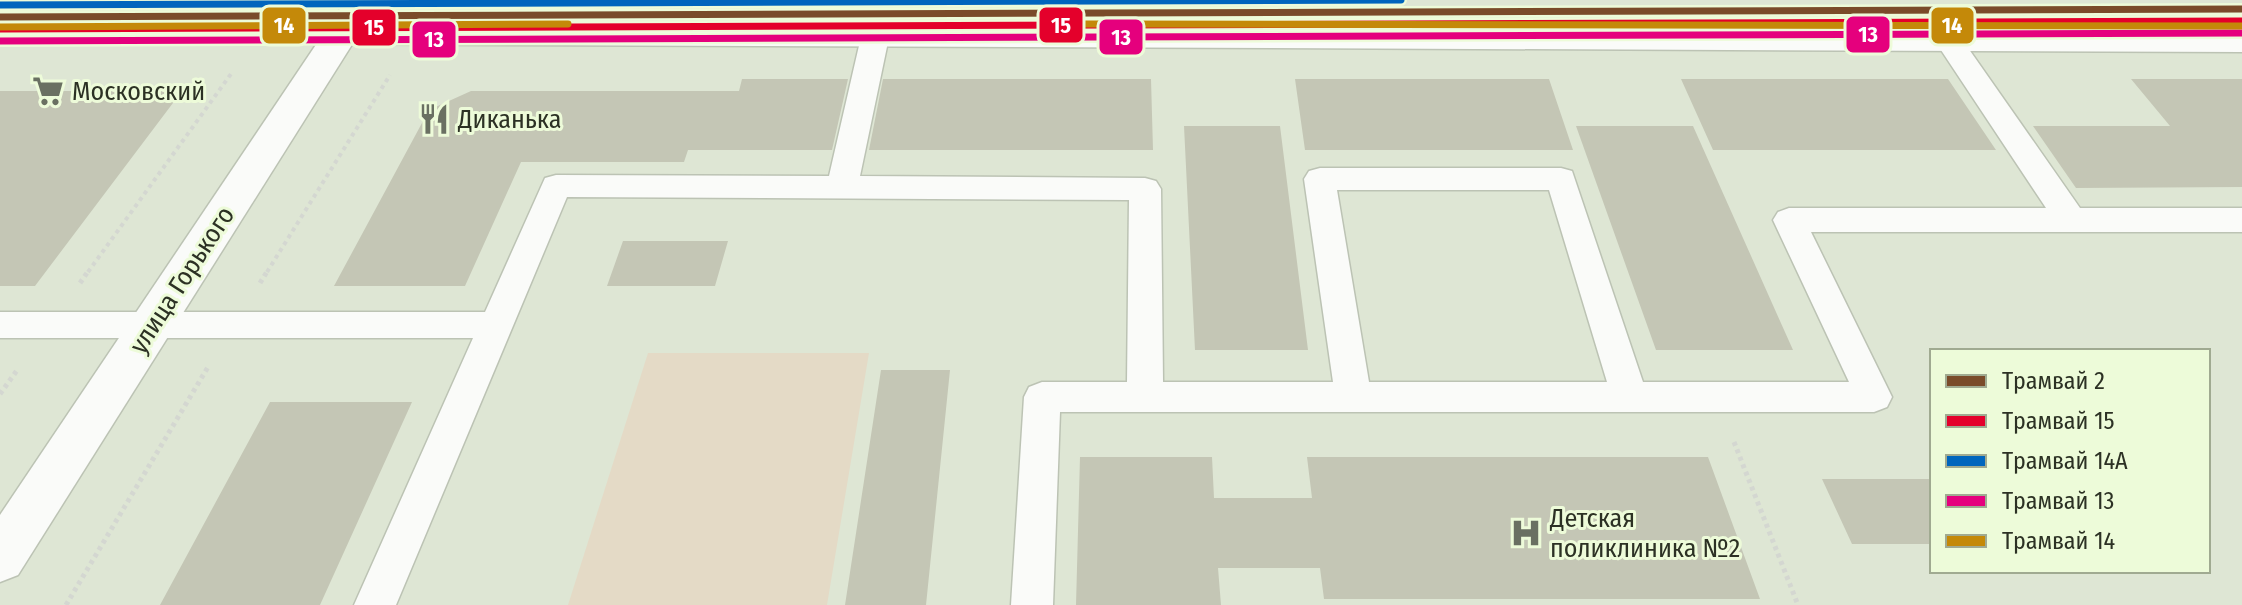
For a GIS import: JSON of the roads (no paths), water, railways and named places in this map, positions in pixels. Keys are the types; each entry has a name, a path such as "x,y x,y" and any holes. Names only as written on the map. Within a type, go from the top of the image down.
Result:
{"main road":[{"path":"0,32 352,17 875,37 2242,41"},
{"name":"улица Горького","path":"0,559 352,17"}],"lane":[{"path":"842,188 875,37"},
{"path":"1949,41 2071,220"},
{"path":"1353,397 1320,179 1561,179 1630,397"},
{"path":"375,605 556,186 1145,189 1145,397"},
{"path":"1032,605 1042,397 1874,397 1789,220 2242,220"},
{"path":"0,325 497,325"}],"tram line":[{"name":"14А","path":"0,5 1401,0"},
{"name":"2","path":"0,17 2242,9"},
{"name":"15","path":"0,29 2242,21"},
{"name":"14","path":"0,27 568,24"},
{"name":"14","path":"1084,24 2242,26"},
{"name":"13","path":"0,41 2242,33"}],"place":[{"name":"Московский","path":"48,91"},
{"name":"Диканька","path":"434,119"},
{"name":"Детская поликлиника №2","path":"1526,533"}]}
